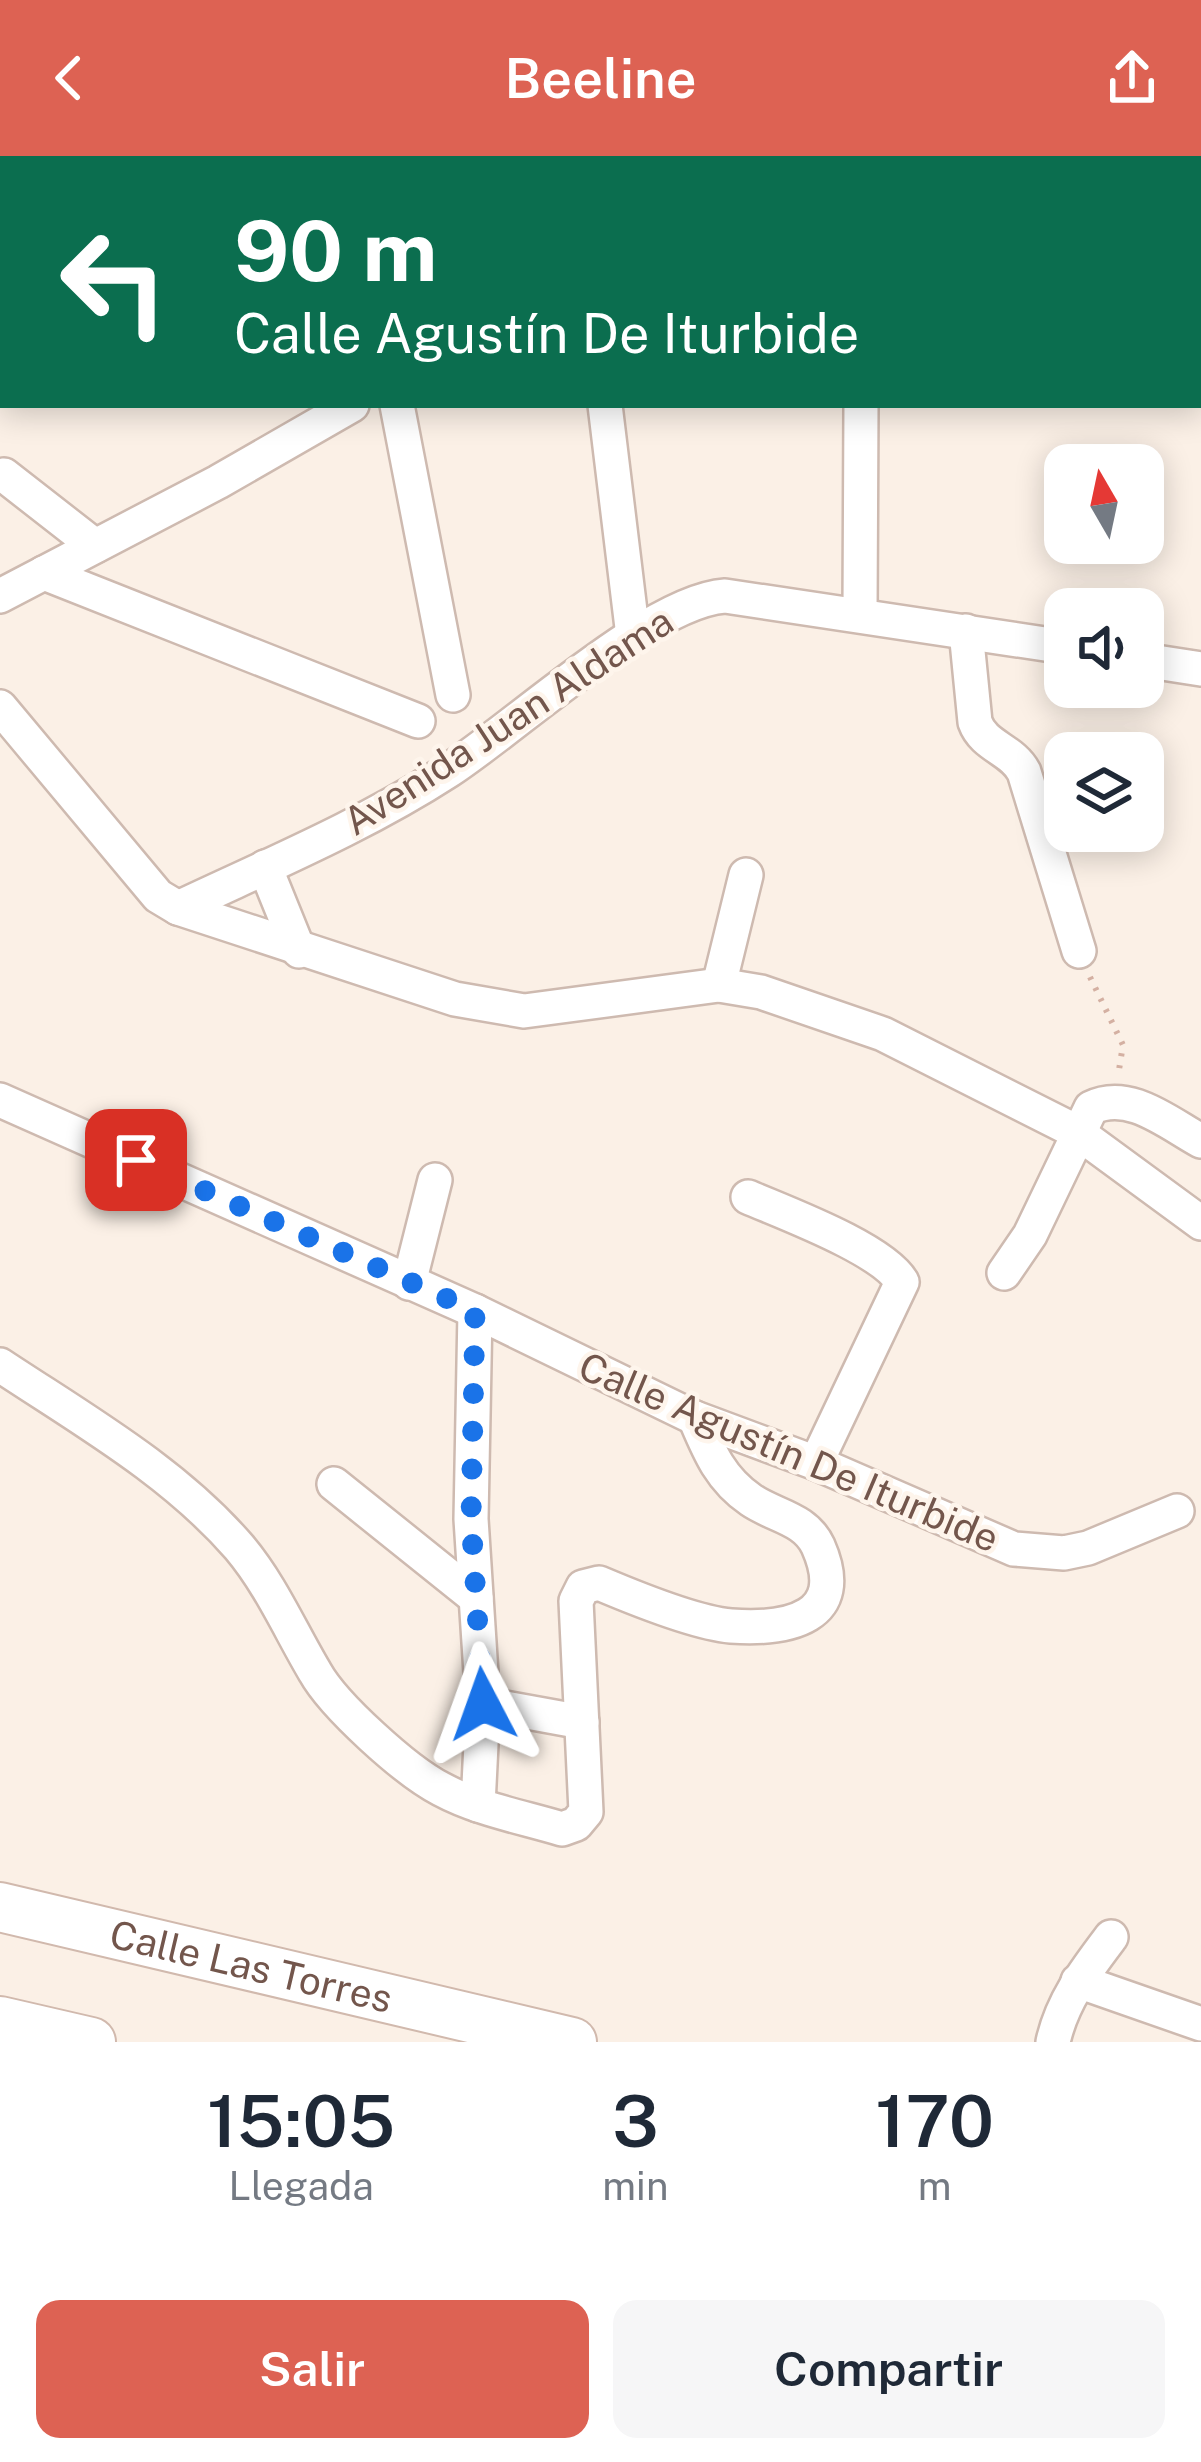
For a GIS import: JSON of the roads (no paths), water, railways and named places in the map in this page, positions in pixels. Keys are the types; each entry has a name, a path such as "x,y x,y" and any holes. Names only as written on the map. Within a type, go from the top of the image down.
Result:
{"main road":[{"name":"Calle Las Torres","path":"0,1906 572,2042"},
{"path":"0,2021 91,2042"}],"street":[{"path":"398,408 453,694"},
{"path":"605,408 633,637"},
{"path":"860,613 861,408"},
{"path":"0,596 331,410"},
{"path":"4,475 95,546"},
{"path":"44,573 418,721"},
{"name":"Avenida Juan Aldama","path":"178,908 324,841 448,770 633,637 672,612 709,597 860,613 1044,644"},
{"path":"966,631 975,722 980,735 1011,754 1024,772 1079,952"},
{"path":"1164,663 1201,669"},
{"path":"7,729 158,896 178,908 455,999 524,1011 719,985 761,992 883,1034 1077,1132 1201,1223"},
{"path":"265,867 299,951"},
{"path":"719,985 746,875"},
{"name":"Calle Agustín De Iturbide","path":"0,1100 475,1311 695,1418 816,1462 991,1540 1041,1553 1088,1548 1178,1511"},
{"path":"1004,1273 1030,1235 1091,1108 1104,1102 1136,1106 1201,1141"},
{"path":"409,1282 435,1180"},
{"path":"748,1197 862,1251 892,1268 902,1282 816,1462"},
{"path":"475,1311 471,1519 483,1704 478,1805"},
{"path":"0,1365 170,1480 240,1549 342,1711 437,1788 478,1805 562,1828 576,1824 586,1812 576,1601 584,1587 599,1583 728,1626 797,1623 821,1606 828,1588 818,1545 802,1525 752,1501 716,1469 695,1418"},
{"path":"334,1484 476,1598"},
{"path":"483,1704 582,1721"},
{"path":"1053,2042 1078,1981 1111,1937"},
{"path":"1078,1981 1201,2024"}]}
